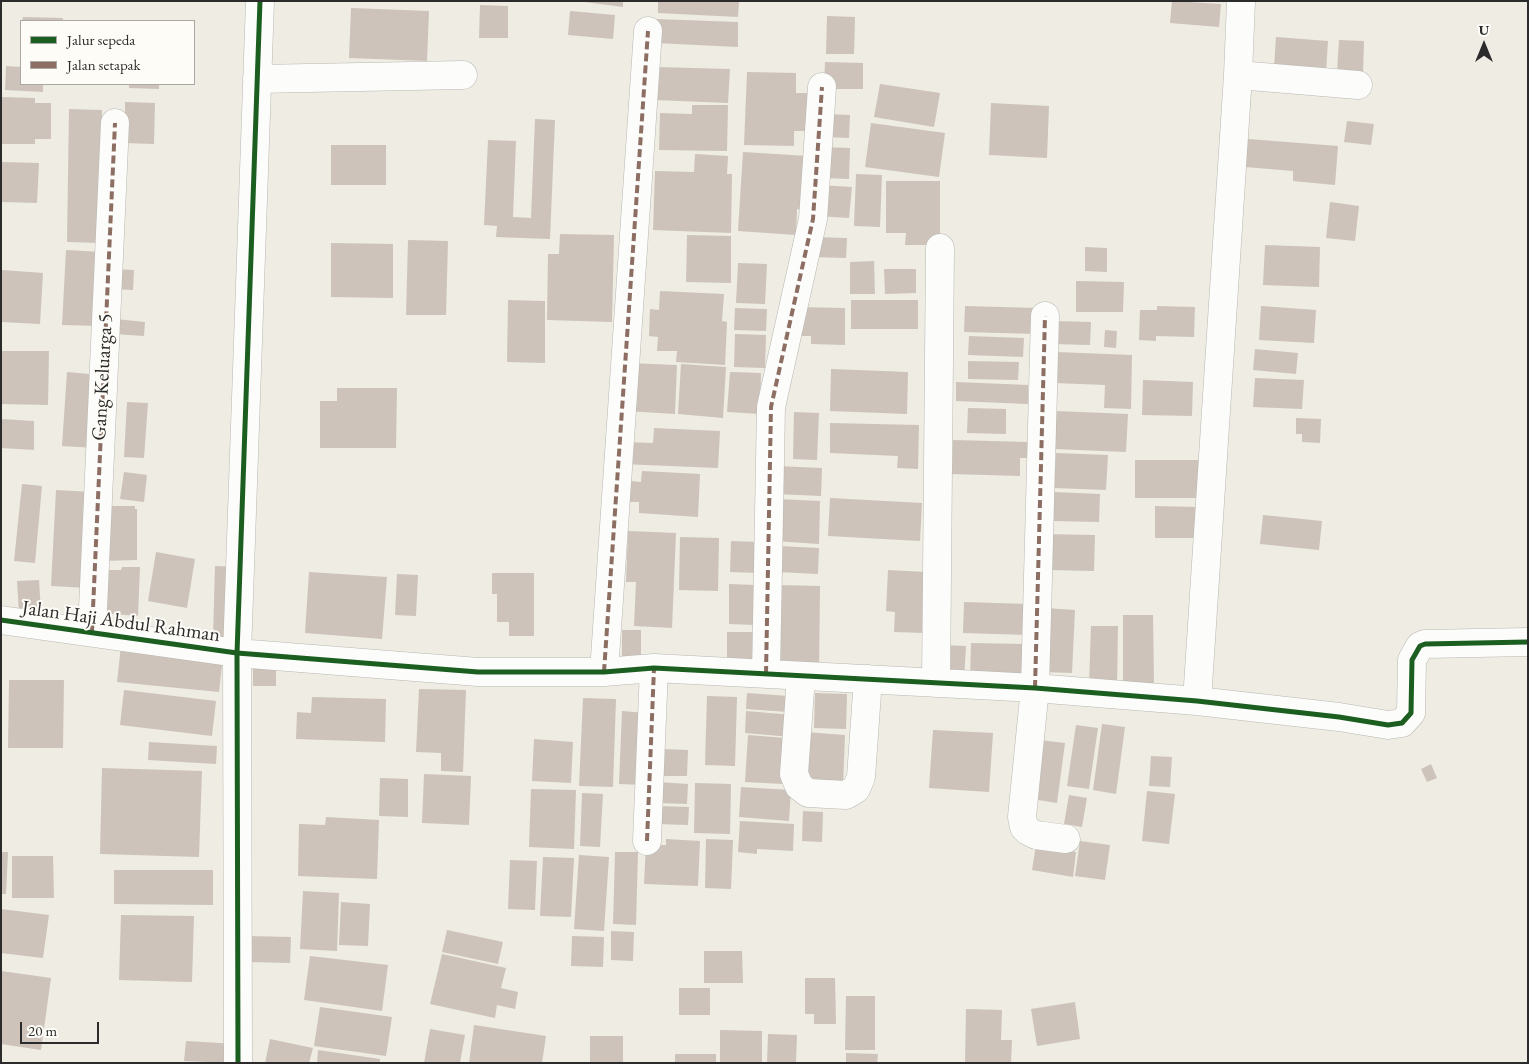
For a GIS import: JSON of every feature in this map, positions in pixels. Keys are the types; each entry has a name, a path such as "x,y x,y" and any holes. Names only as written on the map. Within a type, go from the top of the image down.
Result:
{"street":[{"path":"238,1063 237,653 260,1"},
{"path":"1197,701 1238,76 1241,1"},
{"path":"604,672 648,31"},
{"path":"257,78 463,75"},
{"path":"1238,76 1358,85"},
{"path":"766,674 771,407 813,219 822,87"},
{"name":"Gang Keluarga 5","path":"92,631 115,123"},
{"path":"936,683 940,248"},
{"path":"1045,316 1035,688 1022,817 1024,827 1036,835 1066,839"},
{"name":"Jalan Haji Abdul Rahman","path":"1,620 92,631 237,653 478,672 604,672 654,668 1035,688 1197,701 1339,717 1388,725 1402,723 1411,713 1412,660 1420,646 1425,644 1528,642"},
{"path":"646,841 654,668"},
{"path":"801,676 794,774 799,786 808,793 846,795 856,789 861,777 868,680"}],"building":[{"path":"577,1 623,1 623,7"},
{"path":"658,1 739,1 738,17 658,13"},
{"path":"1172,1 1221,4 1219,27 1170,23"},
{"path":"480,5 508,6 508,38 479,38"},
{"path":"351,8 429,11 427,61 349,58"},
{"path":"570,11 615,15 613,39 568,35"},
{"path":"827,16 855,17 854,54 826,54"},
{"path":"23,17 63,18 63,20 22,20"},
{"path":"656,19 738,22 738,47 655,43"},
{"path":"1276,37 1328,41 1326,72 1274,68"},
{"path":"1339,40 1364,41 1363,74 1337,72"},
{"path":"825,62 863,63 863,89 824,89"},
{"path":"6,66 20,67 20,85 43,85 43,92 5,90"},
{"path":"657,67 730,69 728,103 655,100"},
{"path":"747,72 796,73 796,93 814,93 813,131 794,131 794,146 744,145"},
{"path":"880,84 940,93 934,127 874,117"},
{"path":"129,85 159,85 159,89 129,88"},
{"path":"1,97 35,98 35,103 51,103 51,139 35,139 35,144 1,144"},
{"path":"125,102 155,103 154,144 125,143"},
{"path":"991,103 1049,106 1047,158 989,155"},
{"path":"692,105 728,105 727,151 659,150 660,113 692,114"},
{"path":"69,109 102,110 100,243 67,242"},
{"path":"826,114 850,115 849,138 825,137"},
{"path":"535,119 555,120 550,239 496,237 497,226 484,225 488,140 516,141 513,217 531,218"},
{"path":"1347,121 1374,124 1371,145 1344,142"},
{"path":"871,123 945,133 939,177 865,167"},
{"path":"1248,139 1338,146 1335,185 1293,181 1293,171 1245,167"},
{"path":"331,145 386,145 386,185 331,185"},
{"path":"822,147 850,148 849,179 821,178"},
{"path":"743,152 808,156 805,210 797,209 796,235 738,231"},
{"path":"695,154 728,156 727,174 732,174 731,233 653,230 655,171 694,172"},
{"path":"1,162 39,163 37,203 1,202"},
{"path":"856,174 882,175 880,227 854,226"},
{"path":"886,181 940,181 940,245 905,245 906,233 886,233"},
{"path":"819,185 852,187 849,218 817,216"},
{"path":"1330,202 1359,206 1355,241 1326,238"},
{"path":"560,234 614,235 612,322 547,320 548,254 559,254"},
{"path":"687,235 731,236 731,283 686,282"},
{"path":"813,237 847,238 846,258 812,257"},
{"path":"408,240 448,241 446,315 406,315"},
{"path":"331,243 393,244 393,298 331,297"},
{"path":"1265,245 1320,247 1319,287 1263,285"},
{"path":"1085,247 1107,248 1107,272 1085,271"},
{"path":"66,250 102,252 98,326 62,325"},
{"path":"874,261 875,294 850,294 850,262"},
{"path":"738,263 767,264 765,304 736,303"},
{"path":"115,269 134,270 133,290 114,289"},
{"path":"884,269 916,269 916,293 885,294"},
{"path":"2,270 43,273 40,324 1,322"},
{"path":"1076,281 1124,282 1123,312 1076,312"},
{"path":"660,291 724,294 722,321 727,322 725,365 676,362 677,351 657,351 658,337 649,336 650,309 659,310"},
{"path":"508,300 545,301 545,363 507,362"},
{"path":"851,300 918,300 918,329 851,329"},
{"path":"965,306 1038,308 1037,334 964,332"},
{"path":"1157,306 1195,307 1194,337 1156,336 1156,341 1139,340 1140,310 1157,310"},
{"path":"1261,306 1316,310 1314,343 1259,340"},
{"path":"796,307 845,308 845,345 811,344 811,336 795,336"},
{"path":"735,308 767,309 766,331 734,330"},
{"path":"115,319 145,322 144,336 114,334"},
{"path":"1054,321 1091,322 1090,345 1053,344"},
{"path":"1105,330 1117,331 1116,348 1104,347"},
{"path":"735,334 766,335 765,368 734,367"},
{"path":"969,336 1024,338 1023,357 968,355"},
{"path":"1255,349 1298,353 1296,374 1253,370"},
{"path":"1,351 49,351 48,405 1,404"},
{"path":"1056,352 1132,355 1131,409 1104,408 1105,385 1055,383"},
{"path":"968,361 1019,362 1018,380 968,379"},
{"path":"628,363 677,365 675,414 626,411"},
{"path":"681,364 726,367 723,418 678,414"},
{"path":"831,369 908,372 907,414 830,411"},
{"path":"67,372 100,375 95,448 62,446"},
{"path":"730,372 761,373 760,414 727,412"},
{"path":"1255,378 1304,380 1302,409 1253,407"},
{"path":"1143,380 1193,382 1192,416 1142,415"},
{"path":"956,382 1028,385 1028,404 956,401"},
{"path":"337,388 397,388 396,448 320,448 320,401 337,401"},
{"path":"127,402 148,403 144,458 124,457"},
{"path":"968,408 1006,409 1006,434 967,433"},
{"path":"1056,411 1128,414 1126,452 1055,449"},
{"path":"794,412 819,413 817,460 793,459"},
{"path":"1296,418 1321,419 1320,443 1302,442 1302,434 1296,434"},
{"path":"1,419 34,421 34,450 1,448"},
{"path":"830,423 919,425 918,469 897,468 898,456 830,453"},
{"path":"654,428 720,431 718,468 622,464 623,442 653,443"},
{"path":"953,440 1029,442 1028,458 1020,458 1020,476 952,474"},
{"path":"1056,453 1108,455 1106,490 1054,488"},
{"path":"1135,460 1206,460 1206,498 1135,498"},
{"path":"777,466 822,468 821,496 775,494"},
{"path":"642,471 700,474 698,517 639,513 639,502 629,502 630,481 641,482"},
{"path":"124,472 147,475 144,502 120,499"},
{"path":"22,484 42,486 35,563 14,561"},
{"path":"56,490 92,492 88,588 51,586"},
{"path":"1054,492 1100,494 1099,522 1053,521"},
{"path":"830,498 922,503 920,541 828,536"},
{"path":"778,499 820,501 819,544 775,541"},
{"path":"103,506 135,506 135,509 137,509 137,560 102,561"},
{"path":"1155,506 1197,507 1196,538 1155,538"},
{"path":"1263,515 1322,521 1319,550 1260,544"},
{"path":"628,531 676,533 672,628 634,626 636,582 626,582"},
{"path":"1043,534 1095,535 1094,571 1049,570"},
{"path":"680,537 719,538 718,591 679,590"},
{"path":"731,541 760,542 760,573 730,572"},
{"path":"779,546 819,548 818,574 777,572"},
{"path":"156,552 195,559 187,608 148,601"},
{"path":"215,566 236,567 234,637 213,637"},
{"path":"122,567 140,567 138,616 100,613 102,570 121,570"},
{"path":"888,570 927,572 924,633 894,632 895,612 886,611"},
{"path":"309,572 387,577 382,639 305,633"},
{"path":"492,573 534,573 534,636 509,636 509,622 497,622 497,594 492,594"},
{"path":"397,574 418,575 416,616 395,615"},
{"path":"39,580 41,612 19,613 17,581"},
{"path":"729,584 756,585 755,625 729,624"},
{"path":"779,585 820,586 819,671 777,670"},
{"path":"964,602 1028,604 1027,635 963,633"},
{"path":"1045,608 1075,610 1072,673 1043,672"},
{"path":"1123,615 1153,615 1154,683 1123,683"},
{"path":"1091,626 1118,626 1117,687 1089,686"},
{"path":"622,630 641,630 641,661 622,661"},
{"path":"727,632 756,632 756,666 727,666"},
{"path":"971,643 1026,644 1025,681 970,680"},
{"path":"942,645 966,646 964,681 941,681"},
{"path":"121,646 223,656 219,692 117,682"},
{"path":"253,666 276,666 276,686 253,686"},
{"path":"9,680 64,680 63,748 8,748"},
{"path":"419,689 466,690 463,772 441,771 441,753 416,752"},
{"path":"124,690 216,701 212,736 120,725"},
{"path":"747,693 789,696 788,712 746,709"},
{"path":"815,693 847,694 846,729 814,728"},
{"path":"707,696 737,697 735,766 705,765"},
{"path":"312,697 386,699 385,742 296,739 297,712 311,713"},
{"path":"583,698 616,699 613,787 579,786"},
{"path":"622,711 647,713 644,785 619,784"},
{"path":"746,711 793,715 791,737 745,733"},
{"path":"1102,724 1125,727 1116,794 1093,790"},
{"path":"1076,725 1098,728 1089,789 1067,786"},
{"path":"933,730 993,733 989,792 929,788"},
{"path":"806,732 845,735 843,786 803,784"},
{"path":"748,735 786,738 783,784 745,782"},
{"path":"534,739 573,742 571,783 532,781"},
{"path":"1040,740 1065,743 1057,803 1032,799"},
{"path":"149,742 217,746 216,764 148,760"},
{"path":"663,749 688,750 687,776 662,776"},
{"path":"1151,756 1172,757 1170,787 1149,786"},
{"path":"1431,764 1437,778 1427,782 1421,769"},
{"path":"102,768 202,771 199,857 100,854"},
{"path":"424,774 471,776 469,825 422,823"},
{"path":"380,778 408,779 408,817 379,816"},
{"path":"658,782 688,784 687,804 657,803"},
{"path":"695,783 731,784 730,834 694,833"},
{"path":"741,787 791,790 789,821 739,817"},
{"path":"531,789 576,790 574,849 529,847"},
{"path":"1147,791 1175,794 1169,844 1142,841"},
{"path":"582,793 603,794 600,847 580,846"},
{"path":"1069,795 1087,798 1082,827 1064,824"},
{"path":"658,806 689,807 688,825 657,824"},
{"path":"803,811 823,812 822,842 802,841"},
{"path":"326,817 379,820 377,879 298,876 299,824 325,825"},
{"path":"740,821 794,824 793,851 757,849 757,854 738,852"},
{"path":"666,839 700,841 698,886 644,884 646,845 666,845"},
{"path":"706,839 733,840 731,889 705,888"},
{"path":"1080,841 1110,845 1105,880 1075,876"},
{"path":"1036,845 1076,852 1073,877 1032,870"},
{"path":"1,852 8,852 6,894 1,894"},
{"path":"615,852 638,852 636,925 613,924"},
{"path":"579,855 609,857 604,931 574,929"},
{"path":"12,856 53,856 54,898 12,898"},
{"path":"543,857 574,858 571,917 540,916"},
{"path":"510,860 537,861 535,910 508,909"},
{"path":"114,870 213,870 213,905 114,904"},
{"path":"303,891 339,893 337,951 300,949"},
{"path":"341,902 370,904 368,946 339,945"},
{"path":"1,909 49,915 43,958 1,953"},
{"path":"121,915 194,916 192,982 119,980"},
{"path":"447,930 503,942 498,964 442,952"},
{"path":"611,931 634,932 633,961 611,960"},
{"path":"247,936 291,937 290,963 247,962"},
{"path":"572,936 604,937 603,967 571,966"},
{"path":"704,951 742,951 743,983 704,983"},
{"path":"442,954 506,968 501,988 518,992 515,1009 497,1005 495,1018 430,1004"},
{"path":"310,956 388,965 382,1011 304,1000"},
{"path":"1,971 51,978 41,1050 1,1044"},
{"path":"805,978 835,978 836,1024 814,1024 814,1014 805,1014"},
{"path":"679,988 710,988 710,1015 679,1015"},
{"path":"846,996 875,996 875,1050 845,1050"},
{"path":"1075,1002 1080,1039 1037,1046 1031,1009"},
{"path":"320,1007 392,1017 386,1056 314,1046"},
{"path":"966,1009 1002,1010 1001,1040 1012,1040 1011,1063 965,1063"},
{"path":"474,1025 546,1036 542,1063 469,1063"},
{"path":"430,1029 465,1035 460,1063 424,1063"},
{"path":"720,1030 762,1031 762,1063 720,1063"},
{"path":"768,1034 797,1035 796,1063 767,1063"},
{"path":"590,1036 623,1036 623,1063 590,1063"},
{"path":"270,1039 313,1048 309,1063 265,1063"},
{"path":"186,1041 236,1044 235,1063 184,1061"},
{"path":"318,1050 380,1059 380,1063 317,1063"},
{"path":"846,1053 878,1054 877,1063 846,1063"},
{"path":"675,1054 716,1054 716,1063 675,1063"}],"marked path":[{"path":"604,672 648,31"},
{"path":"766,674 771,407 813,219 822,87"},
{"path":"92,631 115,123"},
{"path":"1035,688 1045,316"},
{"path":"647,841 654,668"}],"cycle path":[{"path":"238,1063 237,653 260,1"},
{"path":"1,620 237,653 478,672 604,672 654,668 1035,688 1197,701 1339,717 1388,725 1402,723 1411,713 1412,660 1420,646 1425,644 1528,642"}]}
